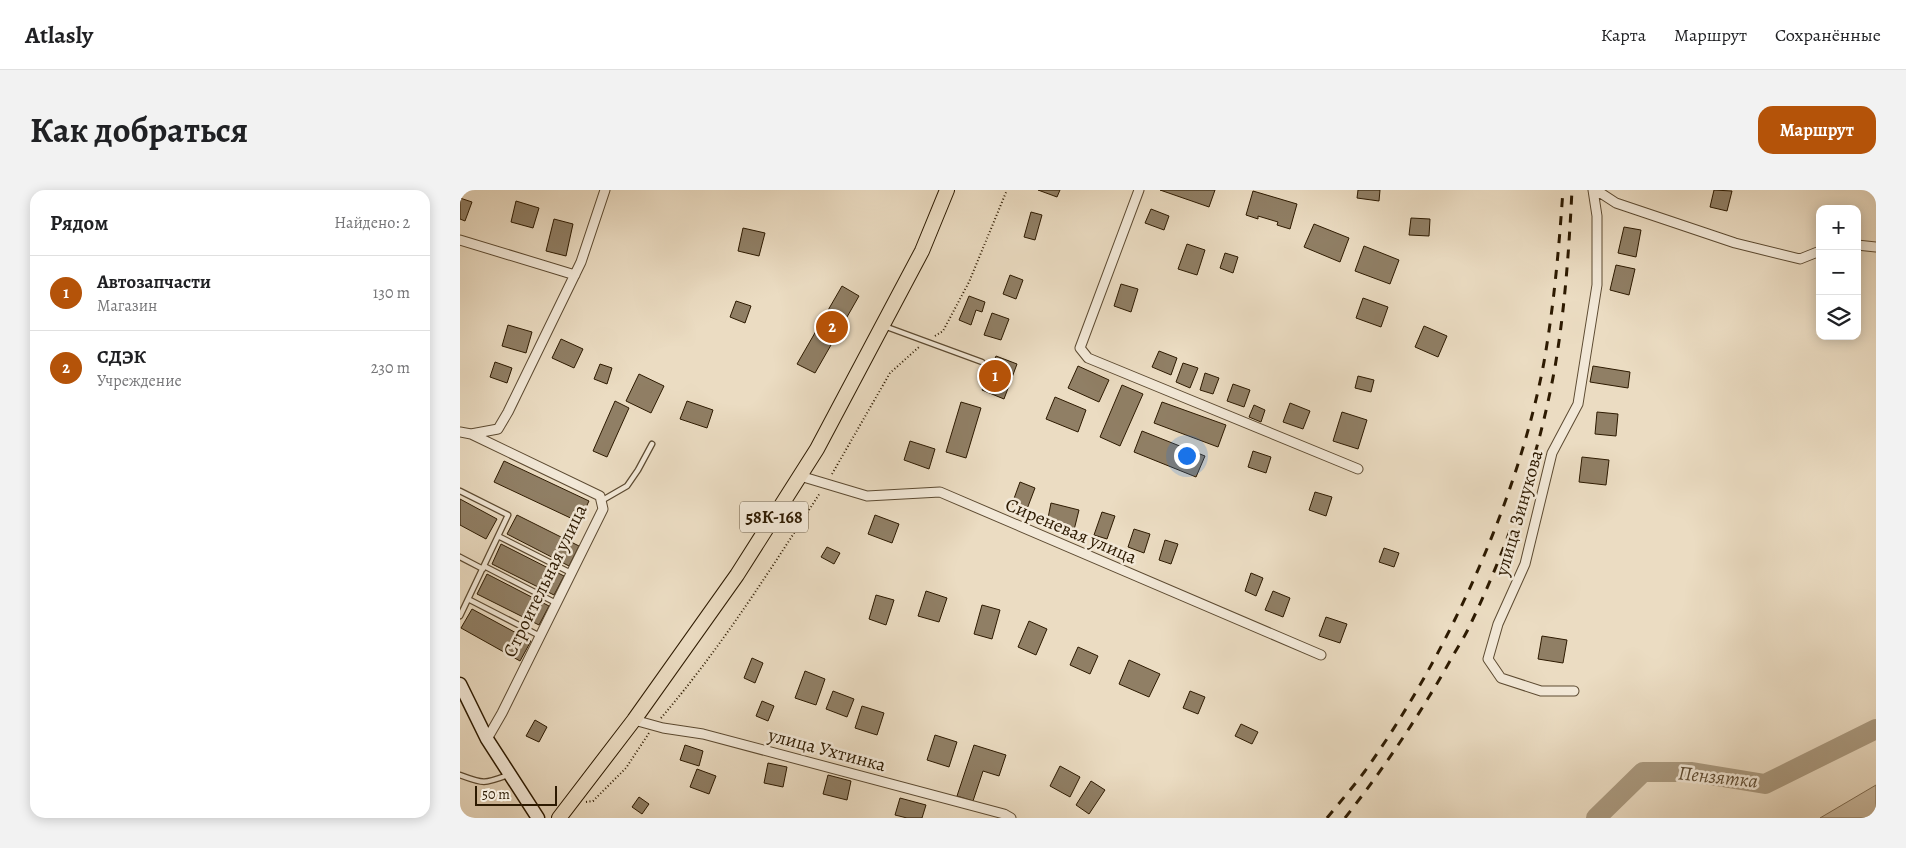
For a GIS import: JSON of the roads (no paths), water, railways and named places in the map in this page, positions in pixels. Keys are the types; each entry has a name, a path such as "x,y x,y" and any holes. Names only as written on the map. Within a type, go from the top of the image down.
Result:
{"main road":[{"name":"58К-168","path":"559,818 634,720 737,575 817,449 922,251 947,190"}],"street":[{"path":"471,434 498,429 508,412 581,262 605,190"},
{"path":"1139,190 1080,348 1088,358 1358,469"},
{"path":"1595,190 1616,202 1735,243 1800,259 1816,253"},
{"name":"улица Зинукова","path":"1574,691 1541,691 1501,678 1488,659 1498,624 1525,564 1552,453 1578,404 1597,285 1595,190"},
{"path":"460,240 575,274"},
{"path":"1861,245 1876,247"},
{"name":"Строительная улица","path":"460,432 471,434 600,496 603,509 487,739"},
{"name":"Сиреневая улица","path":"800,476 867,496 940,492 1322,655"},
{"path":"460,684 487,739 538,818"},
{"name":"улица Ухтинка","path":"634,720 703,734 1004,814 1011,818"}],"lane":[{"path":"883,325 982,362"},
{"path":"601,501 627,486 652,444"},
{"path":"460,491 508,515 460,616"},
{"path":"498,536 571,573"},
{"path":"460,557 556,603"},
{"path":"468,599 540,636"},
{"path":"460,775 480,783 489,782 510,774"}],"waterway":[{"name":"Пензятка","path":"1596,818 1643,772 1692,772 1765,784 1876,729"}],"railway":[{"path":"1327,818 1365,771 1424,678 1476,576 1498,522 1517,468 1544,362 1556,276 1563,190"},
{"path":"1345,818 1401,741 1470,626 1511,529 1541,433 1555,367 1566,279 1572,190"}],"place":[{"name":"СДЭК","path":"832,327"},
{"name":"Автозапчасти","path":"995,376"}]}
